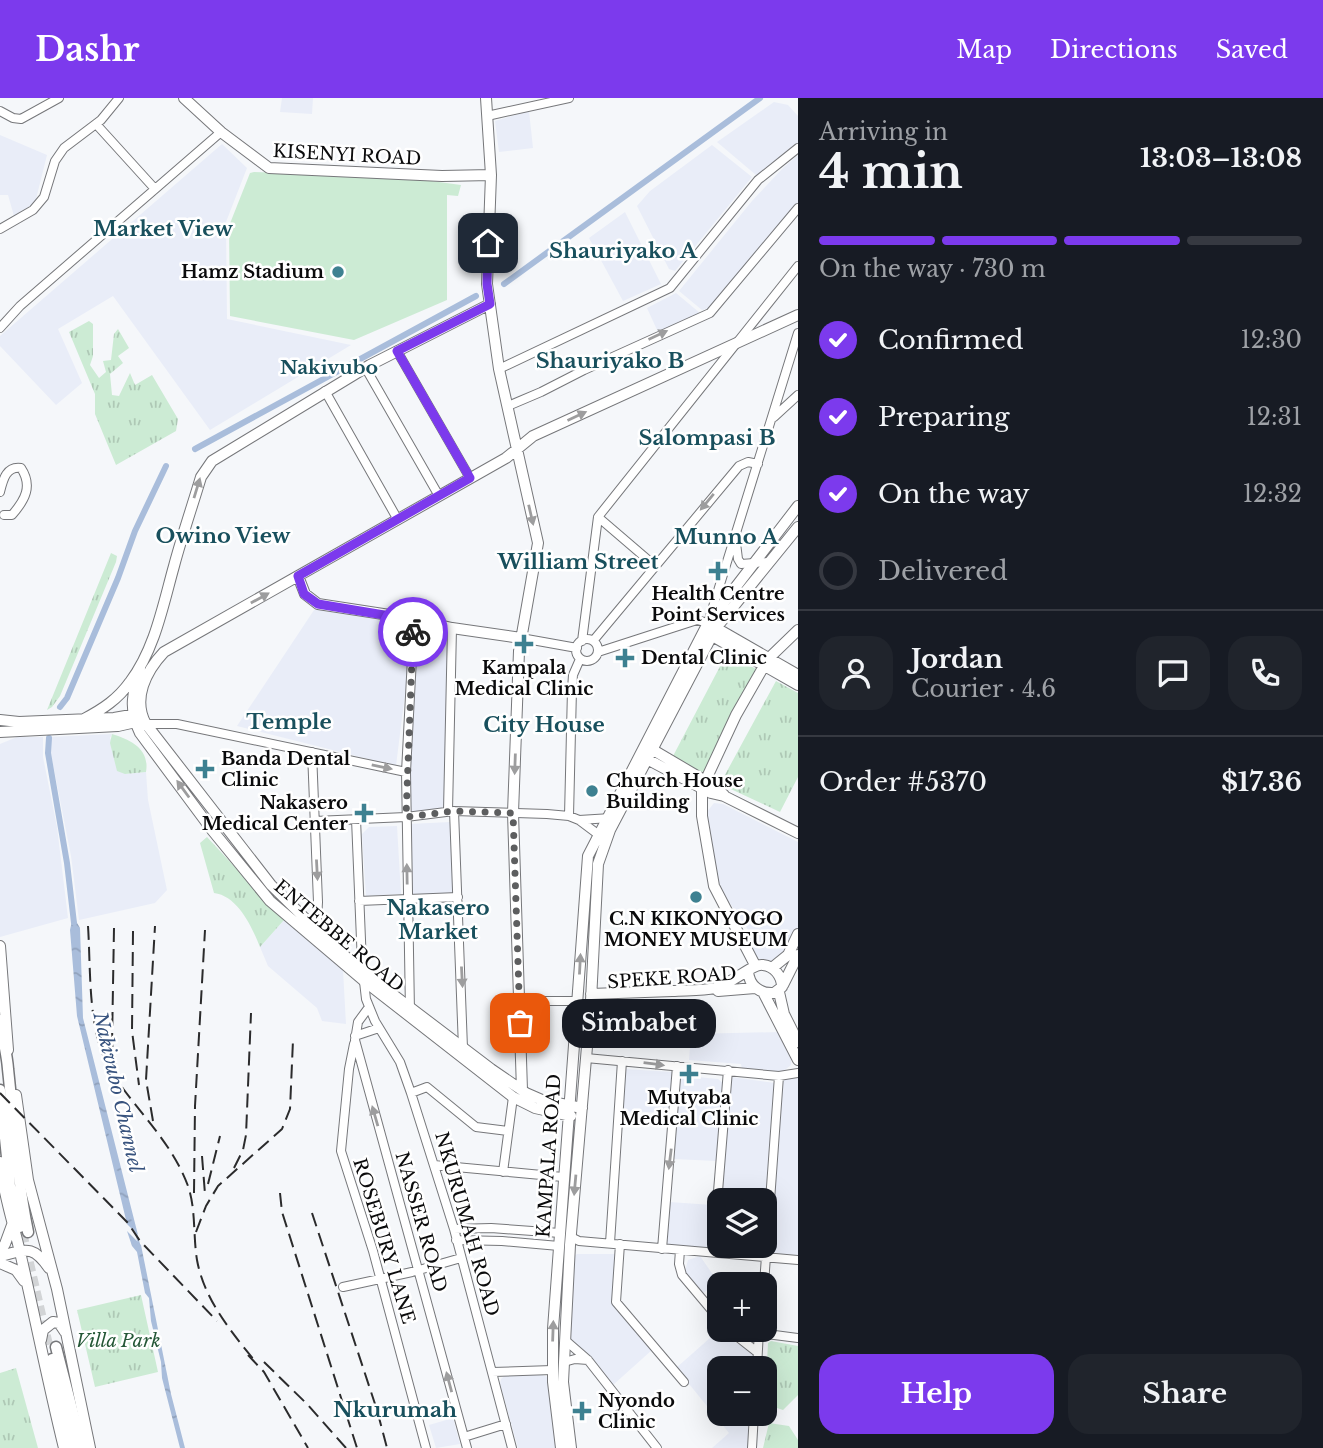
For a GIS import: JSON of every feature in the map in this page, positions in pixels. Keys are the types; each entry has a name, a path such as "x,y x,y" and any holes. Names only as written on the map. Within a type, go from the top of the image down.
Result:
{"highway":[{"path":"0,1020 8,1065 25,1233 10,1186 0,1090"},
{"path":"49,1349 73,1448"},
{"path":"49,1349 82,1448"}],"main road":[{"name":"KISENYI ROAD","path":"184,98 221,132 269,168 442,176 491,175"},
{"path":"486,98 491,175 487,284 499,369 538,543 521,638 513,813 522,1090"},
{"path":"140,719 134,692 140,668 156,629 201,477 212,461 365,367 490,304"},
{"path":"140,719 142,686 151,666 164,652 506,458 533,436 798,315"},
{"name":"KAMPALA ROAD","path":"570,1242 560,1233 586,864 591,847 601,837 710,630 751,564 798,506"},
{"name":"KAMPALA ROAD","path":"710,630 798,527"},
{"path":"298,576 304,594 318,604 521,638"},
{"path":"156,629 166,642 180,643"},
{"path":"710,630 766,662 798,685"},
{"path":"797,1058 759,990 749,978 751,968 714,886 702,803 703,784 766,662 798,630"},
{"path":"766,662 798,676"},
{"path":"84,719 117,698 140,668"},
{"path":"0,718 22,726 118,726 140,719"},
{"path":"0,732 22,726 84,719 140,719"},
{"name":"ENTEBBE ROAD","path":"140,719 147,743 254,883 513,1097 536,1108 581,1112"},
{"name":"ENTEBBE ROAD","path":"140,719 263,875 312,932"},
{"path":"0,738 22,726"},
{"path":"118,726 147,743"},
{"path":"647,753 798,833"},
{"path":"212,830 220,821"},
{"name":"KAMPALA ROAD","path":"571,1448 564,1402 565,1340 601,837"},
{"path":"254,883 263,875"},
{"path":"751,968 772,968 788,956 798,934"},
{"path":"0,946 9,1038 8,1065 15,1090 28,1180 53,1275 90,1448"},
{"path":"781,988 798,955"},
{"name":"SPEKE ROAD","path":"591,997 712,988 735,980 751,968"},
{"path":"772,968 779,975 784,1014 798,1042"},
{"name":"ENTEBBE ROAD","path":"363,975 382,994 522,1090 568,1110"},
{"name":"SPEKE ROAD","path":"591,997 781,988"},
{"path":"0,1162 2,1184 27,1288 49,1349 64,1448"},
{"path":"12,1224 0,1253 20,1254"},
{"path":"35,1251 42,1233"},
{"name":"KAMPALA ROAD","path":"561,1448 552,1370 570,1242"},
{"path":"0,1263 35,1251"},
{"path":"35,1251 53,1275"},
{"path":"0,1263 16,1269 27,1288"},
{"path":"49,1349 41,1337 46,1325 59,1323 67,1338"}],"street":[{"path":"0,111 21,119 59,98"},
{"path":"0,229 33,210 44,197 59,154 71,141 96,124 119,98"},
{"path":"487,116 536,101 569,98"},
{"path":"96,124 155,188"},
{"path":"0,328 20,306 221,132"},
{"path":"499,369 671,286 758,180 798,148"},
{"path":"508,406 709,313 798,208"},
{"path":"569,816 573,675 580,659 579,645 598,517 798,266"},
{"path":"580,659 590,661 598,652 697,620 710,630 798,333"},
{"path":"397,351 470,478"},
{"path":"365,367 439,496"},
{"path":"325,391 398,520"},
{"path":"772,419 798,396"},
{"path":"521,638 579,645 593,641 739,466 748,462 758,464"},
{"path":"0,492 8,471 15,467 21,468 26,481 26,495 12,515 2,518 0,505"},
{"path":"598,517 654,565"},
{"path":"736,538 738,561 741,564 768,562"},
{"path":"410,1011 406,772 414,620"},
{"path":"452,628 451,811 458,897 463,1048"},
{"path":"593,641 598,652"},
{"path":"140,719 177,724 406,772"},
{"path":"312,752 318,902 312,932"},
{"path":"315,821 406,817 451,811 569,816 579,820 601,837"},
{"path":"579,820 611,818"},
{"name":"NKURUMAH ROAD","path":"356,819 363,975 371,1012 400,1062 411,1093 454,1229 512,1448"},
{"path":"359,901 458,897"},
{"path":"355,1038 358,1022 371,1012 375,1000 382,994"},
{"path":"519,1001 578,1001"},
{"path":"355,1038 379,1028"},
{"name":"NASSER ROAD","path":"355,1038 364,1080 467,1448"},
{"name":"ROSEBURY LANE","path":"355,1038 341,1151 380,1278 426,1448"},
{"path":"586,1058 782,1075 798,1073"},
{"path":"772,1188 782,1075 797,1058"},
{"path":"610,1244 622,1061"},
{"path":"662,1249 677,1066"},
{"path":"718,1188 728,1070"},
{"path":"347,1087 358,1079 364,1080"},
{"path":"411,1093 427,1087 476,1127 509,1131"},
{"path":"503,1172 513,1097"},
{"path":"434,1165 563,1177"},
{"path":"454,1229 560,1233"},
{"path":"502,1241 503,1229"},
{"path":"456,1240 620,1244 707,1252"},
{"path":"620,1244 617,1301 684,1382"},
{"path":"680,1250 679,1264 682,1275 707,1305"},
{"path":"343,1287 461,1258"},
{"path":"777,1258 798,1260"},
{"path":"777,1334 798,1338"},
{"path":"565,1340 588,1360 657,1448"},
{"path":"744,1342 757,1352"},
{"path":"757,1342 757,1356"},
{"path":"564,1362 588,1360"},
{"path":"492,1372 552,1370"},
{"path":"464,1437 506,1424"},
{"path":"752,1448 753,1426"}],"shaded area":[{"path":"282,98 313,98 312,114 280,112"},
{"path":"774,102 788,105 798,116 798,145 756,175 717,142"},
{"path":"529,111 533,148 499,152 495,121"},
{"path":"0,135 47,155 35,203 14,216 8,195 0,195"},
{"path":"222,144 247,168 226,222 227,319 351,345 210,430 113,296 58,329 82,383 56,405 0,346 0,336"},
{"path":"712,145 752,177 675,271 669,269 637,206 650,191"},
{"path":"798,155 798,203 712,308 702,310 679,291 752,201"},
{"path":"625,212 661,284 623,301 589,238"},
{"path":"676,293 700,313 658,332 647,308"},
{"path":"318,604 414,620 413,630 433,636 452,628 448,808 405,816 412,637 396,766 237,726"},
{"path":"112,734 110,738 126,774 146,772 148,800 167,890 155,903 79,920 71,856 50,737"},
{"path":"17,737 43,737 43,757 57,827 68,918 0,937 0,744"},
{"path":"714,803 723,804 798,842 798,928 787,953 769,964 755,956 747,928 716,883 706,813"},
{"path":"450,822 453,894 413,896 409,824"},
{"path":"397,826 401,894 366,896 362,834 369,827"},
{"path":"284,920 343,970 346,1024 322,1021 317,1008 268,966 260,947"},
{"path":"780,1032 792,1053 791,1065 781,1073 742,1069 741,1064 689,1060 691,1034"},
{"path":"625,1069 672,1072 670,1113 623,1111"},
{"path":"790,1075 798,1076 798,1255 777,1253 777,1188 774,1188 782,1082"},
{"path":"687,1076 718,1079 723,1083 717,1161 673,1159 679,1083"},
{"path":"731,1077 775,1083 767,1188 722,1188"},
{"path":"669,1202 707,1205 707,1249 671,1247 666,1242"},
{"path":"617,1254 613,1299 652,1350 613,1385 594,1360 569,1346 574,1256"},
{"path":"700,1256 711,1272 707,1272 707,1290 702,1294 685,1271 688,1260"},
{"path":"707,1341 735,1342 753,1355 707,1356 707,1406 676,1368"},
{"path":"506,1375 548,1377 558,1448 518,1448 500,1384"},
{"path":"453,1418 460,1444 436,1448 429,1425"},
{"path":"723,1426 749,1426 748,1448 712,1448 729,1433"}],"green space":[{"name":"Hamz Stadium","path":"250,173 402,177 461,185 458,196 447,195 447,300 354,340 230,316 229,226"},
{"path":"89,321 93,324 93,356 90,365 99,378 106,372 103,361 111,360 114,334 118,329 129,348 118,356 123,363 110,374 112,395 119,396 130,373 135,385 152,375 178,419 176,431 116,465 95,414 95,394 69,332"},
{"path":"111,553 117,556 116,562 60,696 47,710"},
{"path":"727,653 756,669 703,773 672,758"},
{"path":"776,681 798,693 798,777 780,812 720,784"},
{"path":"112,734 126,739 142,751 146,772 125,774 117,771 110,743"},
{"path":"207,837 284,920 260,947 237,906 223,895 214,893 200,843"},
{"name":"Villa Park","path":"141,1295 158,1372 95,1387 77,1310"},
{"path":"768,1343 798,1346 798,1395 783,1410 777,1408 777,1356 767,1356"},
{"path":"16,1368 38,1448 0,1448 0,1373"},
{"path":"768,1426 789,1426 798,1440 798,1448 763,1448"}],"water":[{"path":"73,916 80,928 83,1018 138,1235 127,1224 77,1016 70,930"},
{"path":"127,1231 141,1245 171,1394 185,1448 180,1448 162,1378 149,1298 145,1293 137,1252"}],"waterway":[{"name":"Nakivubo Channel","path":"504,284 760,98"},
{"name":"Nakivubo Channel","path":"195,449 476,296"},
{"name":"Nakivubo Channel","path":"60,707 67,698 135,531 166,466"},
{"name":"Nakivubo Channel","path":"49,738 48,753 67,863 74,923"},
{"name":"Nakivubo Channel","path":"136,1233 139,1244"}],"tunnel":[{"path":"22,1233 49,1349"}],"railway":[{"path":"88,926 94,1020 103,1056 121,1086 163,1140 181,1169 191,1195 197,1260 205,1288 219,1313 254,1360"},
{"path":"153,1121 146,1080 155,926"},
{"path":"114,928 112,1044 116,1066"},
{"path":"194,1193 195,1106 205,930"},
{"path":"133,931 132,1031 139,1085"},
{"path":"234,1168 243,1150 246,1135 251,1013"},
{"path":"196,1232 206,1206 218,1186 282,1129 290,1109 293,1040"},
{"path":"0,1093 128,1223 140,1241 217,1321"},
{"path":"208,1184 220,1136"},
{"path":"202,1156 205,1194"},
{"path":"280,1193 282,1212 357,1448"},
{"path":"312,1213 387,1448"},
{"path":"248,1355 264,1372 308,1448"},
{"path":"264,1362 307,1404 346,1448"}],"way so far":[{"path":"413,632 406,817 454,811 513,813 520,1023"}],"place":[{"name":"Hamz Stadium","path":"338,272"},
{"name":"Health Centre Point Services","path":"718,571"},
{"name":"Kampala Medical Clinic","path":"524,644"},
{"name":"Dental Clinic","path":"625,658"},
{"name":"Banda Dental Clinic","path":"205,769"},
{"name":"Church House Building","path":"592,791"},
{"name":"Nakasero Medical Center","path":"364,813"},
{"name":"C.N KIKONYOGO MONEY MUSEUM","path":"696,897"},
{"name":"Simbabet","path":"520,1023"},
{"name":"Mutyaba Medical Clinic","path":"689,1074"},
{"name":"Nyondo Clinic","path":"582,1411"}],"district":[{"name":"Market View","path":"163,229"},
{"name":"Shauriyako A","path":"623,251"},
{"name":"Shauriyako B","path":"610,361"},
{"name":"Nakivubo","path":"329,367"},
{"name":"Salompasi B","path":"707,438"},
{"name":"Owino View","path":"223,536"},
{"name":"Munno A","path":"726,537"},
{"name":"William Street","path":"578,562"},
{"name":"Temple","path":"289,722"},
{"name":"City House","path":"544,725"},
{"name":"Nakasero Market","path":"438,920"},
{"name":"Nkurumah","path":"395,1410"}],"route":[{"path":"413,632 414,620 318,604 304,594 298,576 470,478 397,351 490,304 487,284 488,243"}]}
